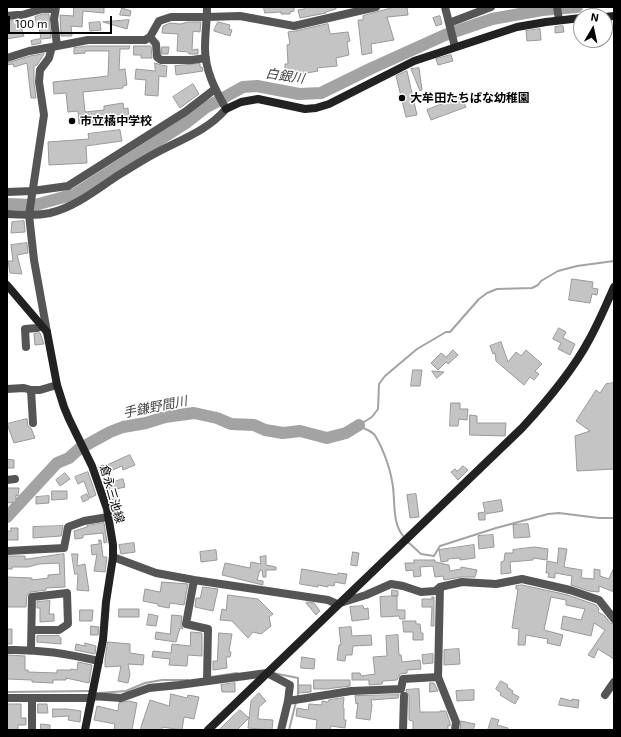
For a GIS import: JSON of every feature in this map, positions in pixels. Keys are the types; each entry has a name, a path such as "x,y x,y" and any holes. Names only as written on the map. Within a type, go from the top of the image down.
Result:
{"street":[{"path":"207,7 205,47 206,58 210,77 225,107"},
{"path":"7,58 29,51 88,40 145,40 150,37 159,21 171,17 240,16 294,26 376,7"},
{"path":"445,7 455,47"},
{"path":"450,25 491,7"},
{"path":"557,7 559,19"},
{"path":"7,16 22,16 42,9 56,8 54,19 55,46 49,58 40,70 39,82 44,115 29,215 44,329 25,329 26,347"},
{"path":"7,214 29,215 50,213 80,201 154,154 193,136 213,123 225,107 258,99 300,108 316,108 328,104 414,61 517,27 559,19 573,18"},
{"path":"150,37 156,44 157,57 160,60 192,60 206,58"},
{"path":"7,192 32,191 68,186 185,112 216,90"},
{"name":"倉永三池線","path":"7,285 44,329 58,385 69,419 92,466 106,509 113,545 114,557 106,602 104,634 86,730"},
{"path":"208,730 540,409 558,386 588,341 602,316 614,287"},
{"path":"7,389 24,388 40,390 58,385"},
{"path":"31,390 33,423"},
{"path":"7,551 64,548 68,527 84,521 108,517"},
{"path":"114,557 156,573 328,600 338,604 366,596 391,584 421,592 435,591 440,587 462,582 496,584 522,579 570,590 599,600 614,619"},
{"path":"194,580 186,624 208,629 207,681"},
{"path":"440,587 438,677 456,722 454,730"},
{"path":"31,649 32,597 67,593 68,624 59,630 32,630"},
{"path":"7,650 31,649 65,653 99,661"},
{"path":"7,698 121,698 149,688 267,672 290,685 281,730"},
{"path":"288,701 351,691 402,688 403,679 438,677"},
{"path":"605,695 614,682"},
{"path":"403,730 404,696"},
{"path":"32,698 32,730"}],"building":[{"path":"74,7 104,7 104,13 83,11 82,27 71,26 72,36 61,36 60,15 73,16"},
{"path":"264,7 294,7 294,11 290,12 290,14 281,14 281,12 265,13"},
{"path":"304,7 336,7 336,9 326,13 300,18 298,10 304,9"},
{"path":"395,7 407,7 408,15 387,17 394,40 371,44 372,53 362,55 358,20 363,20 363,16"},
{"path":"122,8 131,11 130,16 120,15"},
{"path":"43,14 49,14 51,38 41,39 39,27 37,27 35,17"},
{"path":"440,16 442,24 436,26 433,18"},
{"path":"19,20 24,36 7,39 7,21"},
{"path":"129,20 127,29 103,22"},
{"path":"100,22 101,30 90,31 89,23"},
{"path":"188,22 201,22 200,32 193,31 192,50 198,49 198,54 189,54 188,52 177,51 178,34 162,33 163,26 170,23 180,24"},
{"path":"218,22 230,25 229,29 232,30 230,36 214,31"},
{"path":"328,24 330,34 348,32 350,41 347,42 349,55 336,58 337,66 317,68 318,71 301,74 301,77 295,77 295,74 285,74 285,64 288,64 287,45 290,44 288,32"},
{"path":"563,26 564,32 555,33 555,27"},
{"path":"540,29 541,40 527,41 526,31"},
{"path":"40,39 41,43 32,45 31,41"},
{"path":"89,46 130,46 129,49 120,49 119,70 125,69 127,85 123,86 123,88 83,92 85,112 104,110 104,106 123,103 124,109 128,108 129,119 79,124 78,111 68,112 66,93 54,94 53,82 108,76 109,51 85,51 85,53 74,54 74,48"},
{"path":"134,46 151,46 152,58 141,58 141,55 134,55"},
{"path":"162,47 169,47 168,54 162,54"},
{"path":"44,54 37,65 34,66 36,98 31,98 27,63 14,67 13,64 7,65 7,63 30,56"},
{"path":"451,55 453,61 438,65 436,59"},
{"path":"155,63 167,66 166,77 159,76 158,96 145,95 146,80 135,79 136,69 155,71"},
{"path":"200,64 203,71 176,75 175,66"},
{"path":"419,68 422,90 420,91 411,69"},
{"path":"407,71 417,115 406,117 396,76"},
{"path":"193,84 199,94 180,108 173,97"},
{"path":"461,97 466,107 431,120 427,110"},
{"path":"120,130 122,141 86,146 87,163 49,165 48,142 89,139 88,134"},
{"path":"24,221 25,232 11,233 12,222"},
{"path":"27,243 28,253 17,255 22,274 10,273 8,261 13,261 11,245"},
{"path":"572,279 593,282 592,288 598,289 597,295 592,294 590,303 569,300"},
{"path":"559,328 566,332 563,338 575,344 570,355 558,349 561,343 553,339"},
{"path":"40,333 44,344 35,345 34,334"},
{"path":"501,342 508,362 516,352 521,356 526,350 542,364 535,371 539,374 534,380 530,377 524,385 496,361 495,353 493,354 490,346"},
{"path":"453,350 458,355 448,364 446,362 438,370 431,363 441,353 446,357"},
{"path":"413,370 422,370 420,386 411,386"},
{"path":"432,371 444,372 437,378"},
{"path":"614,383 614,469 577,471 575,436 590,431 576,421 596,390 600,393 606,384"},
{"path":"451,403 460,403 460,409 468,409 467,420 459,419 458,426 450,426"},
{"path":"470,415 477,416 477,423 506,423 505,436 470,435"},
{"path":"27,419 28,426 31,428 35,438 14,443 7,424"},
{"path":"130,455 135,465 123,470 122,466 101,475 98,467"},
{"path":"7,459 14,460 14,468 7,468"},
{"path":"463,466 468,470 458,480 451,472 455,469 457,471"},
{"path":"88,472 96,495 90,498 84,481 78,484 75,477"},
{"path":"65,473 70,479 60,486 56,480"},
{"path":"123,479 125,487 116,489 118,498 110,500 106,488 112,487 111,483"},
{"path":"7,488 19,488 18,496 16,495 16,502 7,503"},
{"path":"52,491 67,491 67,499 52,500"},
{"path":"87,494 89,499 83,502 81,497"},
{"path":"416,494 419,517 410,518 407,495"},
{"path":"49,496 49,503 36,504 36,497"},
{"path":"501,500 503,511 485,514 485,520 479,520 478,513 485,512 483,503"},
{"path":"104,523 107,542 104,543 103,533 83,535 83,538 75,539 74,531 87,526"},
{"path":"528,524 530,537 514,538 513,525"},
{"path":"63,526 61,536 33,538 33,527"},
{"path":"11,528 18,528 18,540 7,540 7,531 11,531"},
{"path":"493,535 494,547 479,549 478,536"},
{"path":"99,540 101,540 103,557 107,557 105,572 94,571 97,554 92,555 91,545 99,544"},
{"path":"134,543 135,552 121,554 119,545"},
{"path":"474,545 475,558 460,560 460,558 448,559 448,561 441,562 439,550"},
{"path":"535,547 548,549 547,560 533,558 533,560 510,562 511,573 501,574 501,562 504,561 505,553 513,553 513,550"},
{"path":"559,548 567,549 564,567 582,570 581,578 594,579 594,569 600,570 600,576 609,579 614,567 614,592 599,586 599,592 589,591 571,585 572,576 555,573 555,578 548,577 549,573 546,573 547,561 557,563"},
{"path":"216,550 217,560 201,562 200,552"},
{"path":"353,552 359,553 357,566 351,565"},
{"path":"64,554 65,587 46,588 46,590 31,592 27,595 26,607 7,607 7,577 32,578 32,580 48,578 48,575 60,574 59,563 39,564 28,567 12,567 12,569 7,569 7,556 25,556 25,559"},
{"path":"72,554 78,554 77,566 85,564 89,591 77,590 78,574 75,574"},
{"path":"266,556 266,565 276,567 276,570 266,570 266,577 263,577 262,570 260,570 257,580 263,581 263,585 222,575 225,563 250,568 251,562 261,564 260,557"},
{"path":"414,560 435,560 435,562 449,565 450,571 461,569 461,567 477,570 475,577 461,577 444,580 443,576 435,577 433,566 420,567 421,576 414,577 413,570 406,571 405,563 414,563"},
{"path":"302,569 337,575 338,573 347,574 345,584 335,582 334,586 328,585 328,587 318,585 318,587 300,584"},
{"path":"162,582 188,584 184,605 170,603 169,608 143,601 145,589 160,592"},
{"path":"522,585 568,595 596,605 599,609 598,612 605,616 610,623 614,624 614,659 598,649 594,658 588,655 605,630 594,623 591,636 561,629 563,616 581,620 585,609 566,605 566,600 551,597 544,630 563,635 560,646 547,643 548,639 526,635 525,645 518,645 519,629 512,628 518,589 516,589 516,586"},
{"path":"203,587 218,589 213,611 195,607 196,598 200,598"},
{"path":"392,590 398,591 398,596 392,596"},
{"path":"228,595 258,599 273,614 269,617 271,626 261,634 253,632 248,638 232,621 220,620 222,609 226,610"},
{"path":"397,596 397,610 405,610 405,619 400,619 399,616 381,617 380,597"},
{"path":"432,597 434,597 434,626 431,626 432,607 422,607 422,599 432,599"},
{"path":"50,601 49,614 54,614 54,621 40,622 40,608 37,608 37,602"},
{"path":"306,603 314,603 320,611 316,615"},
{"path":"363,606 364,609 368,608 369,619 352,621 350,607"},
{"path":"119,609 139,609 139,617 119,617"},
{"path":"80,610 93,610 92,621 80,621"},
{"path":"149,614 158,616 156,626 147,625"},
{"path":"172,615 182,616 181,625 183,629 180,628 176,642 155,639 156,632 170,634"},
{"path":"403,621 416,621 416,624 420,624 421,633 423,633 423,640 413,640 413,632 404,632"},
{"path":"91,626 99,627 98,635 91,635"},
{"path":"351,627 352,636 371,635 372,645 353,646 352,655 346,655 345,661 337,660 339,645 341,645 339,628"},
{"path":"7,629 12,629 12,644 7,644"},
{"path":"191,632 202,633 202,656 188,655 187,666 169,665 170,659 152,657 153,651 171,653 172,644 190,646"},
{"path":"219,633 232,634 229,651 231,652 230,657 226,657 227,668 213,670 213,661 217,661"},
{"path":"398,635 399,655 401,655 402,662 420,660 421,669 407,670 407,673 400,674 397,680 383,681 382,684 369,685 369,680 352,680 352,673 360,673 361,676 375,674 373,657 387,656 386,636"},
{"path":"37,636 59,636 61,638 61,644 37,642"},
{"path":"108,642 130,644 130,653 144,655 143,665 128,664 130,674 128,683 118,681 121,666 105,667"},
{"path":"85,643 96,646 95,654 75,650 76,644 85,646"},
{"path":"459,649 460,664 444,665 444,650"},
{"path":"433,654 433,663 423,664 422,655"},
{"path":"7,655 25,656 25,670 28,670 28,672 57,673 57,670 77,670 78,662 92,665 89,683 66,678 66,680 53,680 53,683 7,679"},
{"path":"302,657 315,659 314,669 301,668"},
{"path":"314,680 350,680 350,686 314,689"},
{"path":"501,681 508,685 507,687 513,691 512,693 519,697 515,704 500,695 501,693 496,689"},
{"path":"235,683 235,692 222,692 221,685"},
{"path":"430,683 434,683 438,691 430,692"},
{"path":"299,685 311,685 311,692 299,693"},
{"path":"419,689 420,712 446,711 450,723 450,726 448,725 448,730 413,730 413,721 409,720 409,696 406,690"},
{"path":"474,690 474,700 457,701 456,691"},
{"path":"259,693 266,701 259,707 258,719 273,720 272,730 248,728 251,701"},
{"path":"171,694 187,698 188,695 199,697 194,719 184,717 182,730 162,727 162,730 140,730 150,700 169,706"},
{"path":"399,695 398,698 371,700 372,705 370,720 356,718 358,703 356,704 355,696"},
{"path":"344,698 343,707 344,720 346,720 345,728 331,726 330,730 316,730 317,720 296,716 297,708 308,710 309,704 322,705 322,701 328,702 329,700"},
{"path":"561,698 572,701 572,699 579,700 578,708 559,705"},
{"path":"129,701 137,703 132,730 114,730 115,724 94,720 97,706 118,711 119,703"},
{"path":"7,704 21,704 21,718 26,718 26,725 18,725 18,730 7,730"},
{"path":"38,704 47,704 48,713 38,713"},
{"path":"53,709 81,711 80,722 68,720 69,716 53,717"},
{"path":"240,710 249,718 237,730 219,730"},
{"path":"492,718 499,720 497,725 508,728 508,730 488,730"},
{"path":"461,721 475,724 473,730 461,730"},
{"path":"41,724 50,725 50,730 41,730"}],"waterway":[{"name":"白銀川","path":"7,204 35,205 75,194 186,123 205,108 243,87 257,86 299,94 321,93 445,35 492,19 542,10 577,7"},
{"path":"404,537 397,525 392,481 384,453 375,435 371,431 359,425 372,417 378,409 379,384 385,376 417,349 446,332 450,332 479,299 487,293 497,289 532,288 558,271 577,266 614,261"},
{"name":"手鎌野間川","path":"7,517 57,463 69,458 79,449 110,432 123,427 146,423 165,417 194,413 217,418 231,424 254,425 265,430 283,433 300,431 327,438 346,433 359,425"},
{"path":"407,541 421,554 434,556 440,546 496,528 548,514 559,513 599,518 614,518"},
{"path":"210,677 237,673"},
{"path":"273,673 298,678 298,698"},
{"path":"100,693 126,691 145,683 162,680 188,680"},
{"path":"7,692 90,691"},
{"path":"289,730 296,702"}],"place":[{"name":"大牟田たちばな幼稚園","path":"402,98"},
{"name":"市立橘中学校","path":"72,121"}]}
